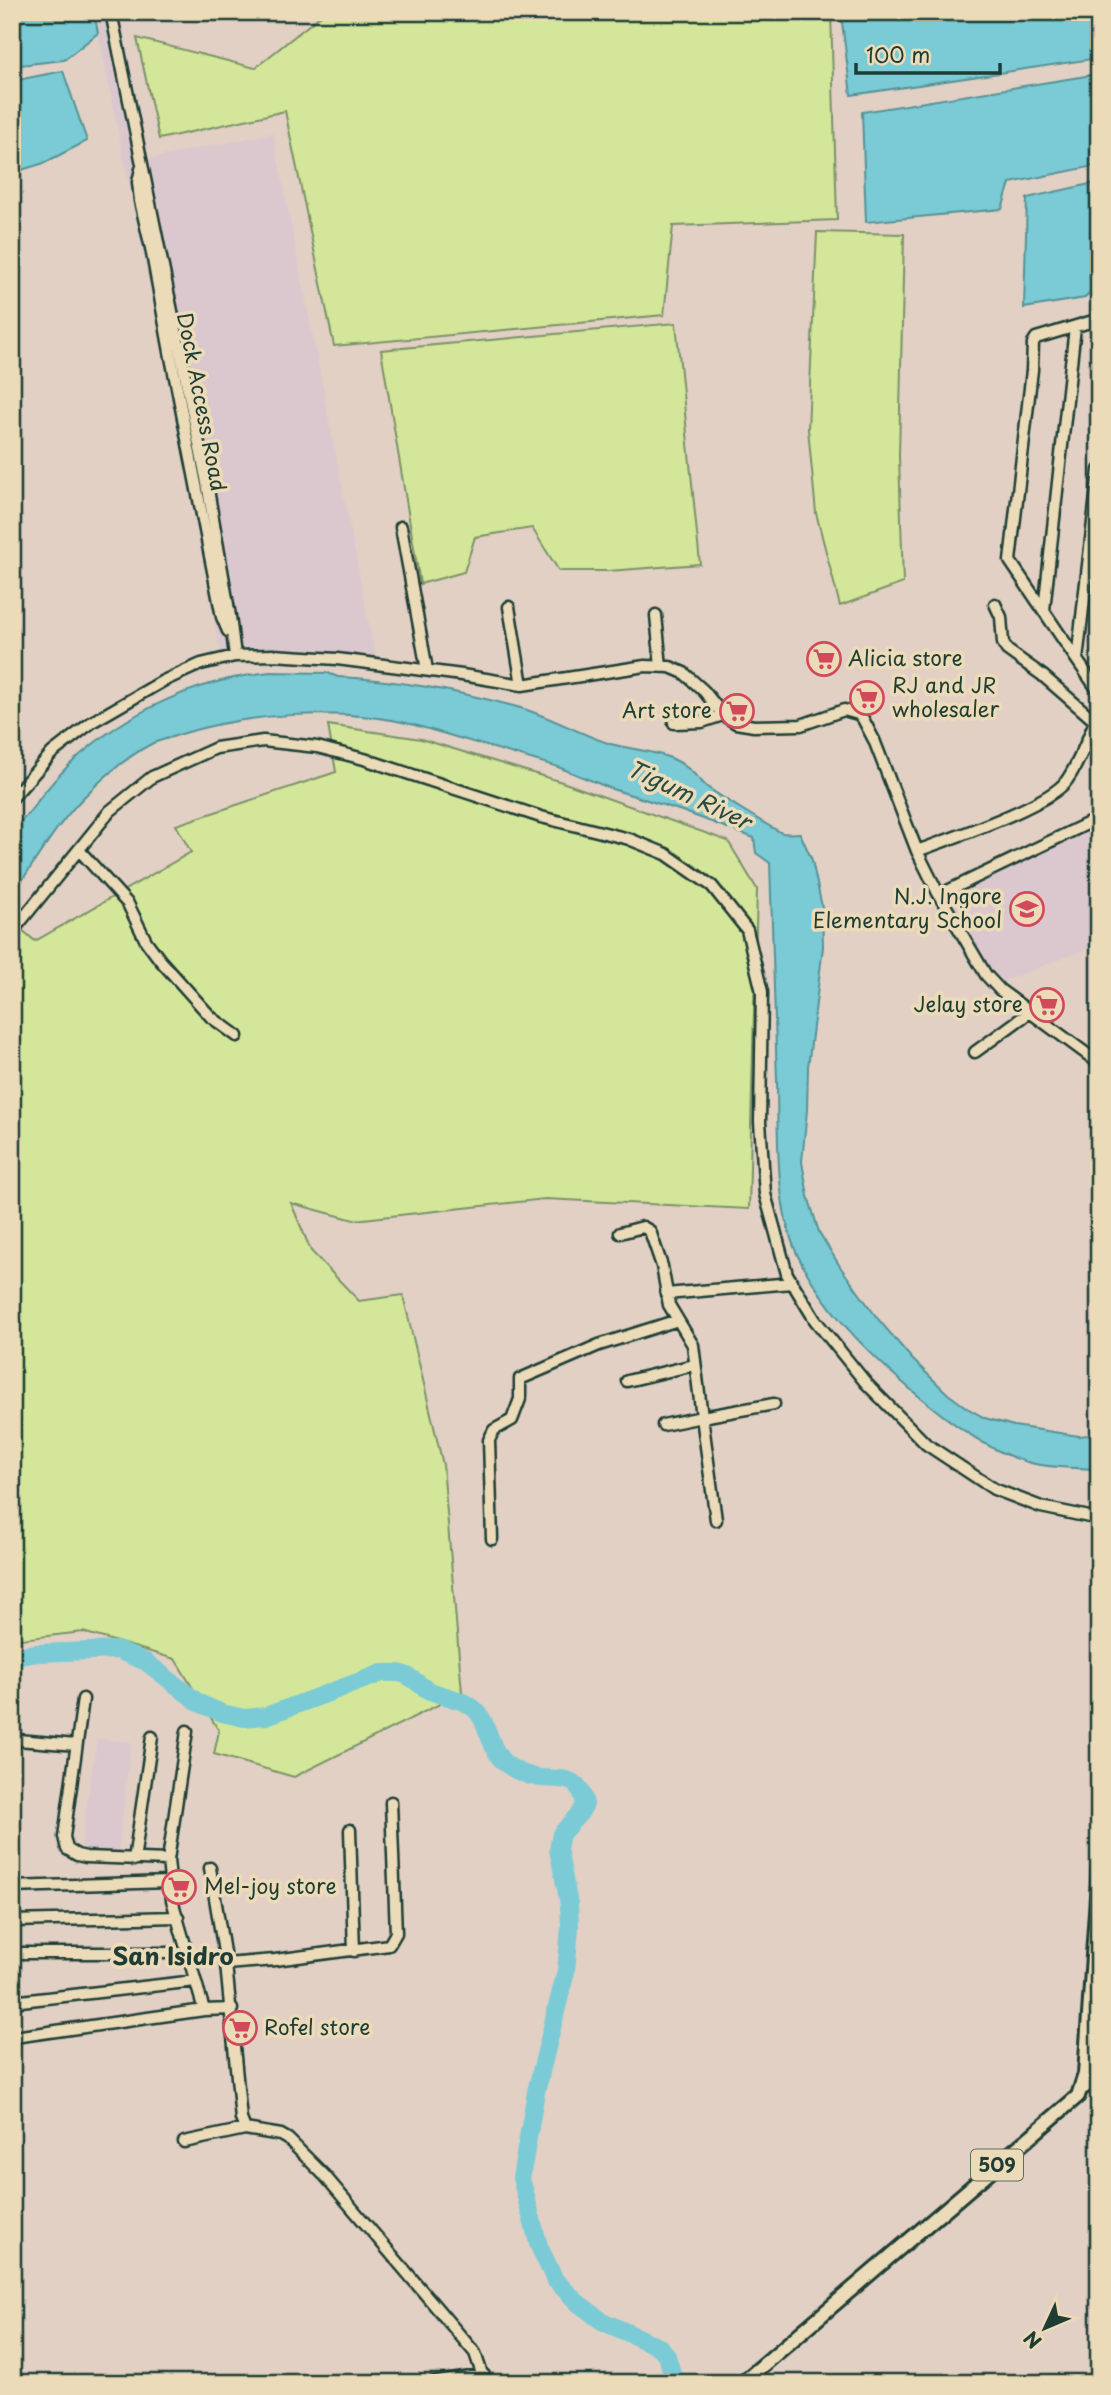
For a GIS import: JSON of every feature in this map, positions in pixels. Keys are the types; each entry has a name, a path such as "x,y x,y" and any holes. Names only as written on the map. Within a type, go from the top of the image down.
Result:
{"main road":[{"path":"1081,2089 1085,2074 1099,1867"},
{"path":"1081,2089 1099,2078"},
{"name":"509","path":"742,2383 1078,2096 1081,2089"}],"street":[{"name":"Dock Access Road","path":"111,12 206,478 235,656"},
{"path":"1099,328 1093,321 1037,338 1033,343 1010,561 1099,692"},
{"path":"1044,610 1075,327"},
{"path":"1077,660 1093,575 1099,470"},
{"path":"401,527 427,670"},
{"path":"917,851 1014,813 1056,791 1067,781 1097,716 1007,650 1003,643 1000,617 995,604"},
{"path":"509,607 522,685"},
{"path":"656,615 661,667"},
{"path":"12,798 52,753 92,722 163,681 201,664 235,656 274,655 337,659 522,685 645,666 670,667 684,673 704,691 723,715 736,723 754,726 801,725 839,710 858,714 874,740 917,851 939,895 986,975 1000,990 1099,1063"},
{"path":"674,723 702,722 723,715"},
{"path":"12,932 110,811 152,776 216,748 263,741 317,747 364,759 541,817 629,839 666,854 712,886 747,930 762,992 760,1122 765,1194 787,1274 815,1320 866,1383 926,1444 994,1489 1041,1507 1099,1519"},
{"path":"939,895 1099,816"},
{"path":"79,850 128,904 146,941 160,960 211,1017 237,1036"},
{"path":"975,1052 1030,1012"},
{"path":"620,1233 643,1227 650,1231 662,1266 666,1294 693,1345 716,1520"},
{"path":"666,1294 792,1283"},
{"path":"492,1539 489,1440 494,1430 512,1420 520,1399 520,1379 599,1345 678,1320"},
{"path":"627,1381 694,1364"},
{"path":"663,1425 774,1404"},
{"path":"83,1699 64,1837 67,1849 86,1857 168,1860"},
{"path":"187,1731 168,1860 169,1882 204,2010"},
{"path":"134,1860 152,1737"},
{"path":"18,1740 76,1745"},
{"path":"226,1964 389,1945 396,1934 391,1802"},
{"path":"350,1830 354,1951"},
{"path":"210,1868 226,1964 245,2129"},
{"path":"12,1887 169,1882"},
{"path":"12,1921 178,1917"},
{"path":"12,1953 187,1953"},
{"path":"12,2002 195,1981"},
{"path":"12,2035 14,2037 204,2010 232,2009"},
{"path":"184,2142 245,2129 281,2135 288,2139 325,2176 475,2353 484,2379 431,2383"}],"shaded area":[{"path":"94,12 120,12 148,159 273,133 376,660 255,650 220,652"},
{"name":"N.J. Ingore Elementary School","path":"1099,824 1099,946 1001,982 992,973 949,899"},
{"path":"97,1739 131,1742 118,1855 80,1849"}],"green space":[{"path":"325,12 831,12 837,220 673,226 664,315 334,346 285,111 159,139 137,38 255,68"},
{"path":"817,232 904,234 899,456 903,583 840,606 816,513 808,429"},
{"path":"676,323 700,564 608,571 559,571 532,528 475,537 464,572 420,584 381,350"},
{"path":"328,725 421,739 562,782 728,841 757,889 749,1209 545,1199 354,1220 291,1203 311,1251 359,1301 403,1295 443,1465 462,1693 294,1777 214,1754 219,1731 175,1659 83,1632 12,1640 12,941 22,930 35,941 191,852 176,825 336,772"}],"water":[{"path":"12,12 94,12 98,33 64,60 12,66"},
{"path":"937,12 1099,12 1099,58 851,95 841,14 906,20"},
{"path":"63,71 87,141 44,163 12,173 12,81"},
{"path":"1099,74 1099,165 1010,183 1002,209 866,222 862,112"},
{"path":"1099,182 1099,283 1085,298 1024,308 1027,198"},
{"name":"Tigum River","path":"270,672 328,673 338,677 406,684 451,691 517,707 611,744 673,759 711,790 769,826 783,833 800,833 812,860 822,907 823,947 808,1067 802,1162 808,1196 819,1232 878,1319 912,1359 948,1394 985,1418 1014,1426 1079,1436 1099,1434 1099,1469 1035,1464 1001,1452 968,1433 922,1399 876,1358 832,1310 807,1273 790,1235 781,1192 770,863 756,853 754,838 612,789 558,767 411,724 355,715 263,717 205,728 153,743 136,753 78,803 57,828 12,895 13,832 56,779 81,754 138,714 169,699 202,686"}],"waterway":[{"path":"12,1657 37,1653 117,1650 146,1662 199,1703 222,1713 244,1718 266,1716 382,1673 401,1673 430,1691 471,1706 481,1717 497,1754 510,1767 532,1776 563,1779 579,1788 585,1804 561,1834 558,1849 569,1904 566,1971 536,2092 521,2178 539,2246 555,2280 578,2303 602,2321 661,2348 667,2356 675,2383"}],"place":[{"name":"Alicia store","path":"824,659"},
{"name":"RJ and JR wholesaler","path":"867,698"},
{"name":"Art store","path":"737,711"},
{"name":"N.J. Ingore Elementary School","path":"1027,909"},
{"name":"Jelay store","path":"1047,1005"},
{"name":"Mel-joy store","path":"179,1887"},
{"name":"Rofel store","path":"240,2028"}],"district":[{"name":"San Isidro","path":"173,1957"}]}
